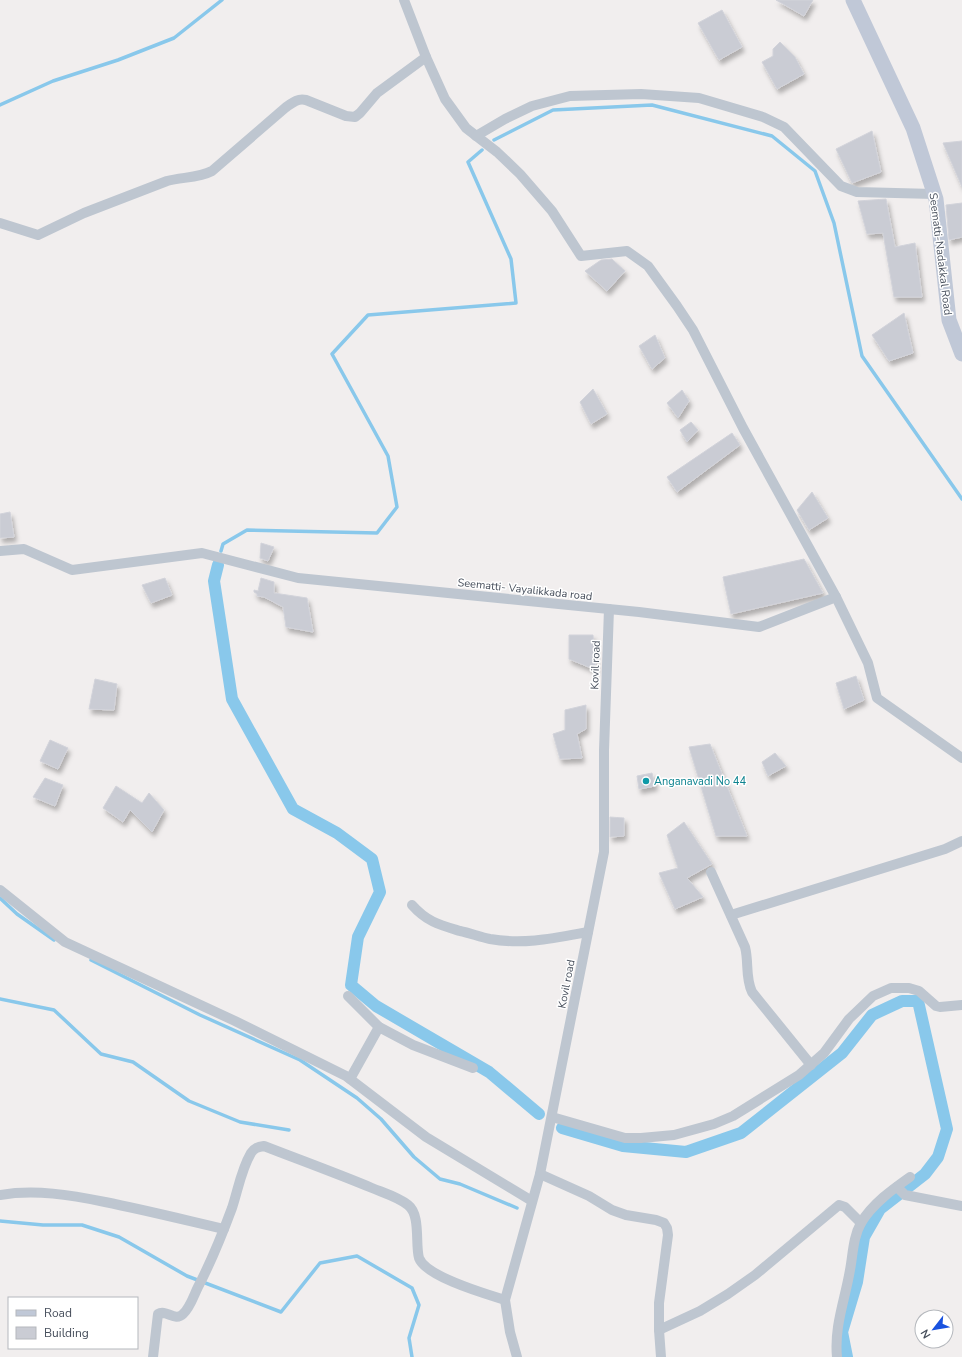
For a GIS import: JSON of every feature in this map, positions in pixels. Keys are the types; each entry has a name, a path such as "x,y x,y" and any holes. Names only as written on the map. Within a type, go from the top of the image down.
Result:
{"street":[{"path":"404,0 426,57 445,99 466,128 520,174 552,211 580,256 627,251 648,266 693,330 743,428 836,597 868,663 877,698 962,758"},
{"name":"Seematti-Nadakkal Road","path":"853,0 912,128 936,199 949,320 962,354"},
{"path":"0,223 38,235 84,213 167,180 207,174 285,108 294,101 300,99 346,116 355,117 377,93 426,57"},
{"path":"476,136 505,119 532,106 570,96 641,94 699,98 763,117 784,127 841,186 857,192 934,194"},
{"name":"Seematti- Vayalikkada road","path":"0,551 24,549 72,570 202,553 298,578 608,609 759,627 836,597"},
{"name":"Kovil road","path":"517,1357 510,1332 505,1300 540,1174 604,852 604,750 608,609"},
{"path":"731,915 945,849 962,841"},
{"path":"711,872 745,947 748,956 748,984 752,992 811,1065"},
{"path":"0,890 65,942 235,1021 350,1079 426,1136 532,1201"},
{"path":"412,905 430,922 490,939 522,942 551,939 588,932"},
{"path":"552,1117 625,1138 641,1138 674,1134 714,1124 733,1116 799,1075 824,1053 849,1020 873,996 891,988 909,988 918,991 936,1006 962,1005"},
{"path":"348,996 379,1027 413,1045 473,1068"},
{"path":"350,1079 379,1027"},
{"path":"153,1357 158,1314 163,1312 175,1317 184,1314 224,1229 251,1153 259,1147 264,1146 361,1183 410,1206 414,1216 419,1258 423,1264 429,1269 461,1286 505,1300"},
{"path":"540,1174 589,1196 612,1210 626,1216 656,1220 664,1223 667,1228 668,1235 659,1303 661,1357"},
{"path":"837,1357 836,1342 840,1311 850,1271 854,1246 861,1223 869,1212 910,1176"},
{"path":"897,1187 905,1195 962,1206"},
{"path":"0,1195 16,1192 65,1194 224,1229"},
{"path":"659,1330 700,1311 728,1294 755,1275 839,1205 845,1207 861,1223"}],"building":[{"path":"776,0 813,0 804,16"},
{"path":"722,10 742,47 719,60 698,23"},
{"path":"780,42 795,57 804,74 777,89 762,62 773,56 773,49"},
{"path":"872,131 881,172 852,183 836,149"},
{"path":"962,141 962,187 943,143"},
{"path":"886,199 895,247 915,243 922,297 894,297 883,233 867,234 858,201"},
{"path":"962,203 962,237 949,240 946,205"},
{"path":"612,259 625,271 607,291 585,271 601,260"},
{"path":"904,313 913,353 889,361 872,335"},
{"path":"655,335 665,358 652,369 639,346"},
{"path":"593,389 607,414 591,424 580,402"},
{"path":"682,390 689,401 678,418 667,403"},
{"path":"691,422 698,430 687,442 680,430"},
{"path":"732,433 740,445 677,492 667,477"},
{"path":"812,492 828,518 809,530 797,510"},
{"path":"10,512 14,537 0,538 0,514"},
{"path":"261,543 274,547 268,561 260,558"},
{"path":"804,559 823,593 731,614 723,577"},
{"path":"165,578 172,595 151,603 142,585"},
{"path":"261,578 274,582 274,593 307,598 313,632 286,627 283,607 264,597 257,596 254,592 254,590 258,591"},
{"path":"569,635 593,635 596,670 569,659"},
{"path":"856,676 864,700 844,709 836,683"},
{"path":"95,679 117,684 114,710 89,709"},
{"path":"586,705 586,729 577,734 582,758 560,759 553,734 565,730 565,710"},
{"path":"50,740 68,748 58,769 40,761"},
{"path":"710,744 747,836 716,836 689,747"},
{"path":"775,753 786,766 768,776 762,762"},
{"name":"Anganavadi No 44","path":"652,773 655,786 639,789 637,776"},
{"path":"45,778 63,785 55,806 33,797"},
{"path":"116,786 142,803 149,793 164,810 152,832 130,810 123,822 103,808"},
{"path":"610,817 624,818 624,836 610,837"},
{"path":"684,822 712,864 687,878 703,897 675,909 659,873 678,868 667,835"}],"waterway":[{"path":"0,105 53,81 118,60 174,38 222,0"},
{"path":"494,140 553,110 652,105 772,136 815,171 834,223 862,356 962,499"},
{"path":"221,551 223,544 247,530 377,533 397,507 388,456 332,354 368,315 516,303 511,259 468,162 482,150"},
{"path":"218,565 214,581 232,699 293,809 337,833 372,859 380,892 358,937 351,985 376,1006 489,1072 539,1114"},
{"path":"0,898 17,914 54,940"},
{"path":"91,960 200,1015 300,1060 357,1098 381,1119 414,1157 440,1179 460,1184 517,1208"},
{"path":"0,999 54,1010 101,1054 133,1062 189,1101 240,1122 289,1130"},
{"path":"562,1128 623,1146 686,1152 741,1133 842,1053 872,1015 902,1001 918,1001 947,1129 938,1157 925,1174 880,1209 864,1237 857,1282 842,1332 847,1357"},
{"path":"0,1221 43,1225 82,1225 119,1237 187,1276 281,1312 320,1263 357,1256 412,1288 419,1305 409,1338 412,1357"}],"place":[{"name":"Anganavadi No 44","path":"646,781"}]}
